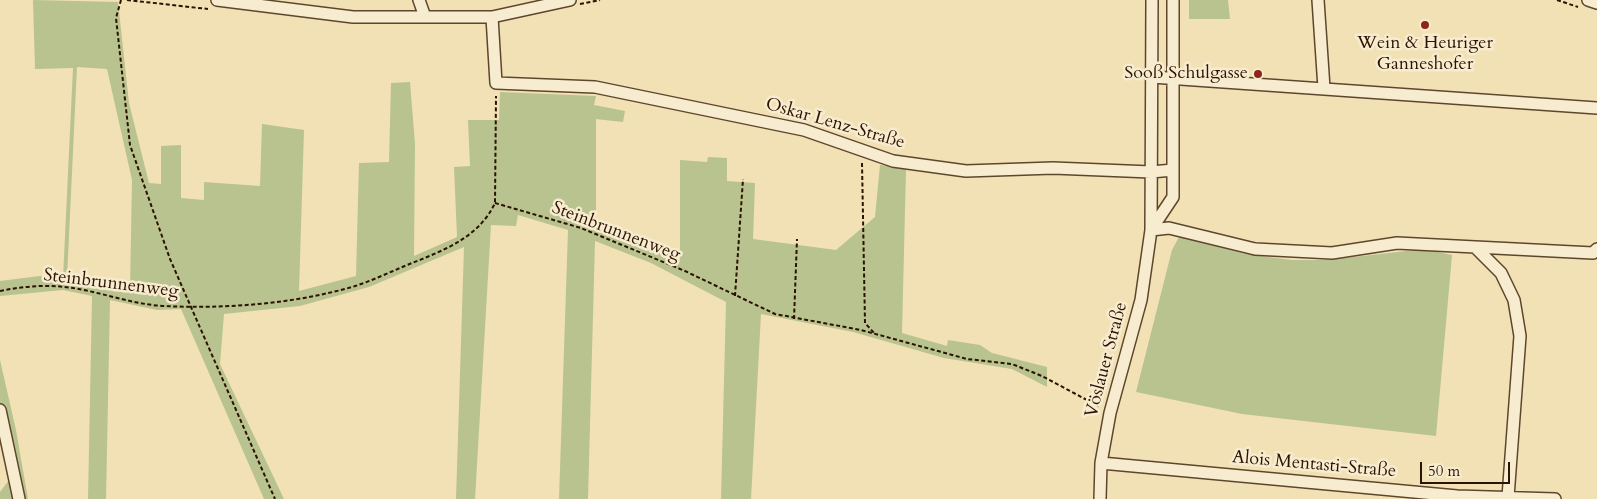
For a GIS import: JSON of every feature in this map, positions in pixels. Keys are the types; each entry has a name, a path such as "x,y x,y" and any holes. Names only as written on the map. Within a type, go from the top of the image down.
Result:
{"street":[{"path":"217,0 353,17 492,17 570,0"},
{"path":"419,0 425,17"},
{"name":"Vöslauer Straße","path":"1100,499 1101,463 1110,413 1141,300 1151,230 1152,0"},
{"name":"Vöslauer Straße","path":"1151,230 1173,197 1175,77 1173,0"},
{"path":"1318,0 1324,88"},
{"path":"1584,4 1597,3"},
{"path":"492,17 496,83"},
{"path":"1152,76 1597,108"},
{"name":"Oskar Lenz-Straße","path":"496,83 595,87 804,130 893,161 966,171 1053,168 1151,172 1173,170"},
{"path":"1151,230 1169,228 1254,249 1332,253 1397,243 1593,253 1597,249"},
{"path":"1475,247 1501,273 1514,300 1520,336 1508,497"},
{"path":"0,410 19,499"},
{"name":"Alois Mentasti-Straße","path":"1101,463 1457,497 1555,499"}],"path":[{"path":"121,0 116,18 130,145 170,259 276,499"},
{"path":"1557,0 1584,4"},
{"path":"495,203 496,83"},
{"path":"862,150 865,323 874,334"},
{"path":"735,296 743,179"},
{"name":"Steinbrunnenweg","path":"0,291 46,286 69,288 146,304 192,306 257,304 352,286 446,250 476,230 489,216 495,203 581,228 685,271 775,314 874,334 967,359 1012,364 1042,376 1110,413"},
{"path":"794,319 797,239"}],"green space":[{"path":"33,0 118,2 129,103 149,183 161,184 161,146 181,145 181,198 204,200 204,182 260,186 262,124 304,130 299,291 356,276 359,163 389,162 391,83 410,82 415,144 414,256 457,237 454,167 470,166 468,120 499,120 500,92 596,96 594,105 625,111 623,122 596,119 596,226 680,260 680,160 707,162 708,157 727,158 727,181 755,183 753,239 836,250 875,217 880,165 906,169 902,333 947,346 948,340 980,345 992,353 1047,367 1047,387 1012,369 944,358 853,332 761,314 751,499 721,499 726,302 651,263 595,241 588,499 559,499 568,230 518,215 516,226 491,225 475,499 456,499 464,247 369,287 300,306 224,314 220,364 284,499 264,499 181,309 157,310 110,300 106,499 88,499 92,296 63,290 0,296 0,281 40,276 63,278 73,68 35,69","holes":["77,67 107,69 132,180 130,290 67,278"]},
{"path":"1189,0 1228,0 1230,19 1189,19"},
{"path":"1179,237 1245,254 1292,260 1327,260 1424,249 1452,255 1436,436 1242,414 1136,392 1172,250"},
{"path":"0,360 16,430 28,499 0,499 0,492 9,480 0,443"}],"place":[{"name":"Wein & Heuriger Ganneshofer","path":"1425,25"},
{"name":"Sooß Schulgasse","path":"1258,74"}]}
